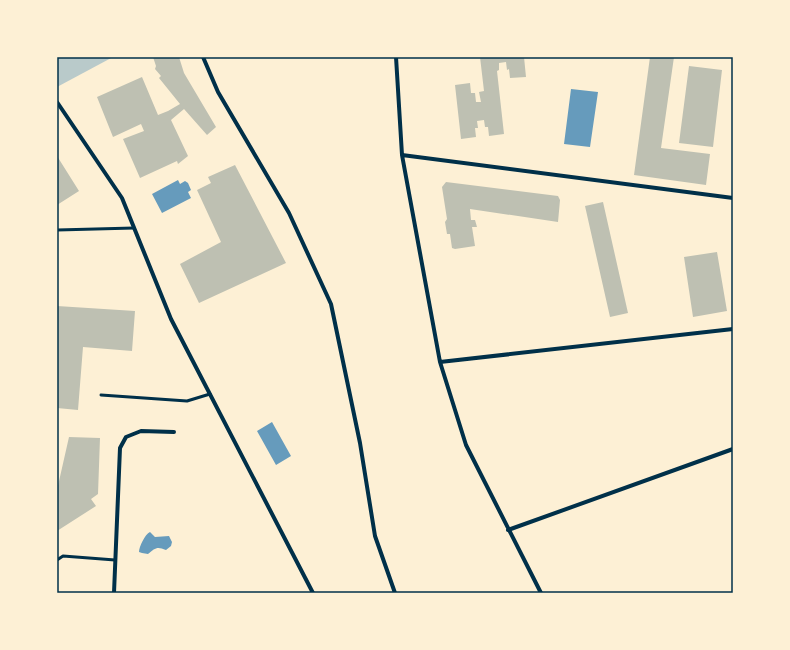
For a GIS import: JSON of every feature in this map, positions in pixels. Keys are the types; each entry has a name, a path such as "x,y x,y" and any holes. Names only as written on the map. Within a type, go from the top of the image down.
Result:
{"street":[{"path":"203,57 218,92 288,213 331,304 360,443 375,536 395,593"},
{"path":"395,57 402,154 440,362 466,445 540,593"},
{"path":"57,102 122,198 170,319 313,593"},
{"path":"402,154 733,198"},
{"path":"440,362 733,329"},
{"path":"114,593 120,448 126,437 141,431 174,432"},
{"path":"508,530 733,449"}],"lane":[{"path":"57,230 134,228"},
{"path":"101,395 187,401 210,394"},
{"path":"57,560 63,556 115,560"}],"shaded area":[{"path":"57,57 113,57 57,87"}],"water":[{"path":"571,89 598,92 590,147 564,144"},
{"path":"178,180 180,184 185,181 188,183 191,190 188,192 191,198 162,213 152,194"},
{"path":"272,422 291,456 276,465 257,431"},
{"path":"150,532 155,537 169,536 172,542 171,546 166,550 156,548 148,554 139,552 146,535"}],"building":[{"path":"153,57 179,57 184,73 216,127 207,135 184,109 171,120 188,156 178,164 177,161 140,178 123,139 144,131 141,124 113,137 97,97 142,77 158,115 180,104 159,78 161,76 155,69 156,66"},
{"path":"480,57 524,57 526,77 510,78 509,69 507,70 506,62 499,63 499,70 497,71 504,134 489,136 488,127 485,127 484,120 477,121 478,128 475,128 476,137 461,139 455,85 470,83 471,93 475,93 476,102 481,102 479,92 484,91"},
{"path":"650,57 674,57 661,148 710,154 706,185 634,175"},
{"path":"689,66 722,70 713,147 679,143"},
{"path":"57,156 79,191 57,205"},
{"path":"235,165 286,263 199,303 180,264 221,242 197,190 211,183 208,177"},
{"path":"446,182 558,196 560,200 558,222 470,209 471,220 475,220 477,227 472,227 475,246 455,249 452,248 450,234 447,234 445,222 447,219 442,187"},
{"path":"603,202 628,313 610,317 585,206"},
{"path":"717,252 727,311 693,317 684,257"},
{"path":"57,306 135,311 132,351 83,347 78,410 57,408"},
{"path":"69,437 100,438 98,494 91,499 96,506 57,531 57,490"}]}
